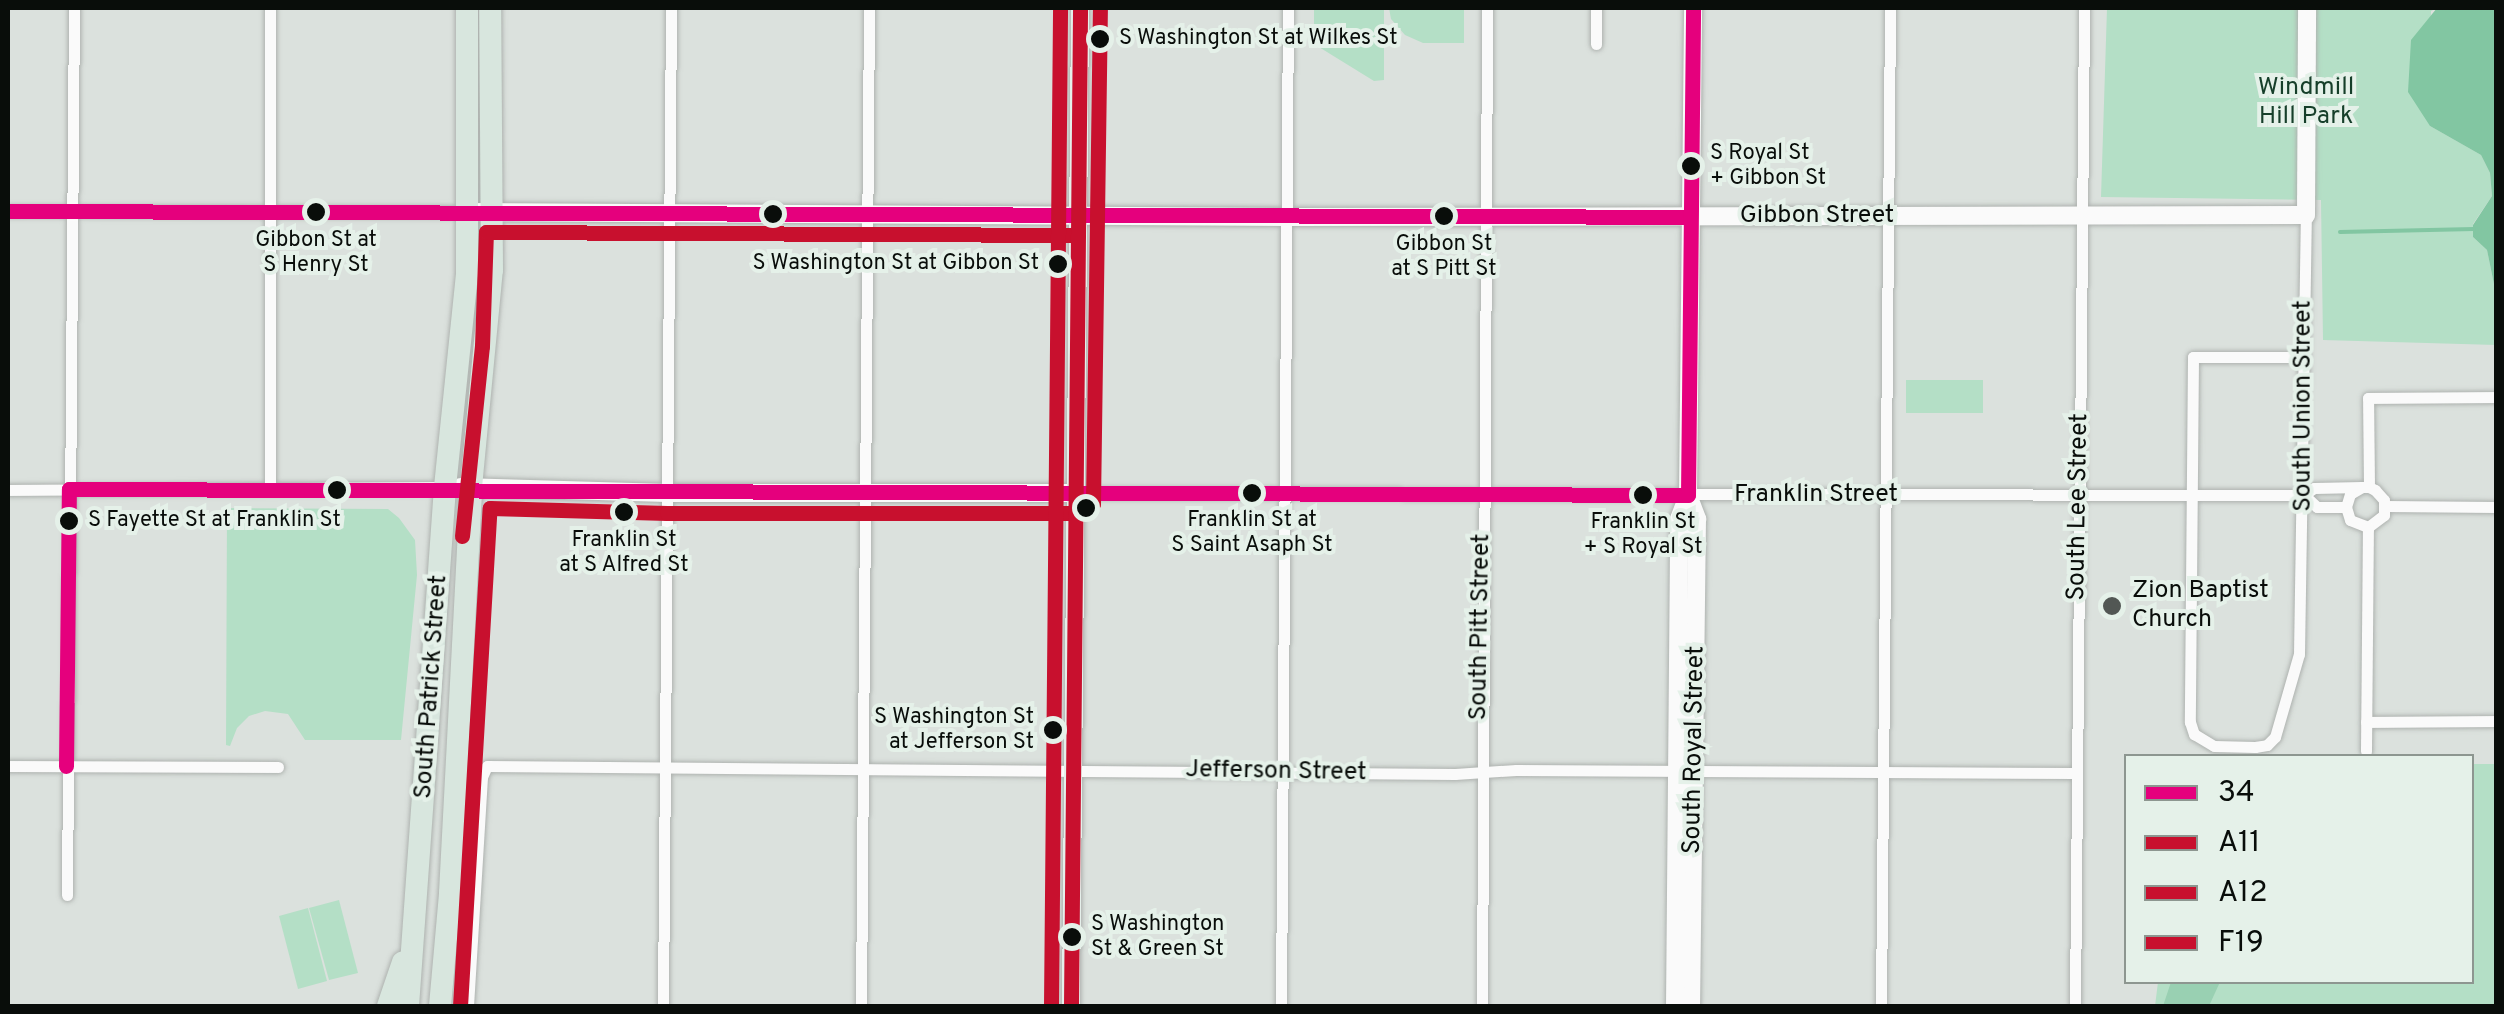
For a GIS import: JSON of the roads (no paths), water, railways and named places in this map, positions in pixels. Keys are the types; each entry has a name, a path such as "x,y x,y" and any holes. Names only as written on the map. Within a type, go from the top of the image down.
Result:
{"highway":[{"name":"South Patrick Street","path":"408,1006 445,487 462,344 467,212 466,8"},
{"name":"South Patrick Street","path":"440,1006 450,894 470,487 490,321 490,8"},
{"path":"388,1006 415,920"}],"main road":[{"path":"1071,1006 1080,8"},
{"name":"South Royal Street","path":"1692,1006 1679,518 1688,495 1693,8"},
{"name":"South Union Street","path":"2306,216 2308,8"},
{"name":"Gibbon Street","path":"467,212 1287,218 2306,216"},
{"name":"Franklin Street","path":"445,487 667,493 1076,493"},
{"name":"South Royal Street","path":"1675,1006 1685,771"}],"street":[{"path":"67,895 74,8"},
{"path":"270,8 270,488"},
{"path":"663,1006 670,8"},
{"path":"860,1006 869,8"},
{"path":"1282,1006 1288,8"},
{"name":"South Pitt Street","path":"1482,1006 1481,494 1487,8"},
{"path":"1596,8 1596,44"},
{"path":"1881,1006 1890,8"},
{"name":"South Lee Street","path":"2075,1006 2084,8"},
{"name":"Gibbon Street","path":"8,211 467,212"},
{"name":"South Union Street","path":"2191,497 2190,722 2194,734 2214,746 2267,744 2286,706 2299,654 2306,216"},
{"path":"2191,497 2194,356 2304,357"},
{"path":"2366,488 2368,398 2496,397"},
{"name":"Franklin Street","path":"8,490 445,487"},
{"path":"2366,488 2380,494 2385,506 2380,520 2368,526 2350,520 2346,507 2350,494 2366,488"},
{"name":"Franklin Street","path":"1076,493 2191,497 2366,488"},
{"name":"Franklin Street","path":"2304,494 2317,507 2346,507"},
{"path":"2385,506 2496,507"},
{"path":"2366,751 2368,526"},
{"path":"2366,722 2496,721"},
{"path":"8,766 278,767"},
{"name":"Jefferson Street","path":"468,1006 482,777 487,766 1484,774 2076,773"}],"waterway":[{"path":"2340,232 2474,229"}],"place":[{"name":"S Washington St at Wilkes St","path":"1100,39"},
{"name":"S Royal St + Gibbon St","path":"1691,166"},
{"name":"Gibbon St at S Henry St","path":"316,212"},
{"name":"Gibbon St at S Pitt St","path":"1444,216"},
{"name":"S Washington St at Gibbon St","path":"1058,264"},
{"name":"Franklin St at S Saint Asaph St","path":"1252,493"},
{"name":"Franklin St + S Royal St","path":"1643,495"},
{"name":"Franklin St at S Alfred St","path":"624,512"},
{"name":"S Fayette St at Franklin St","path":"69,521"},
{"name":"Zion Baptist Church","path":"2112,606"},
{"name":"S Washington St at Jefferson St","path":"1053,730"},
{"name":"S Washington St & Green St","path":"1072,937"}],"park label":[{"name":"Windmill Hill Park","path":"2306,104"}]}
